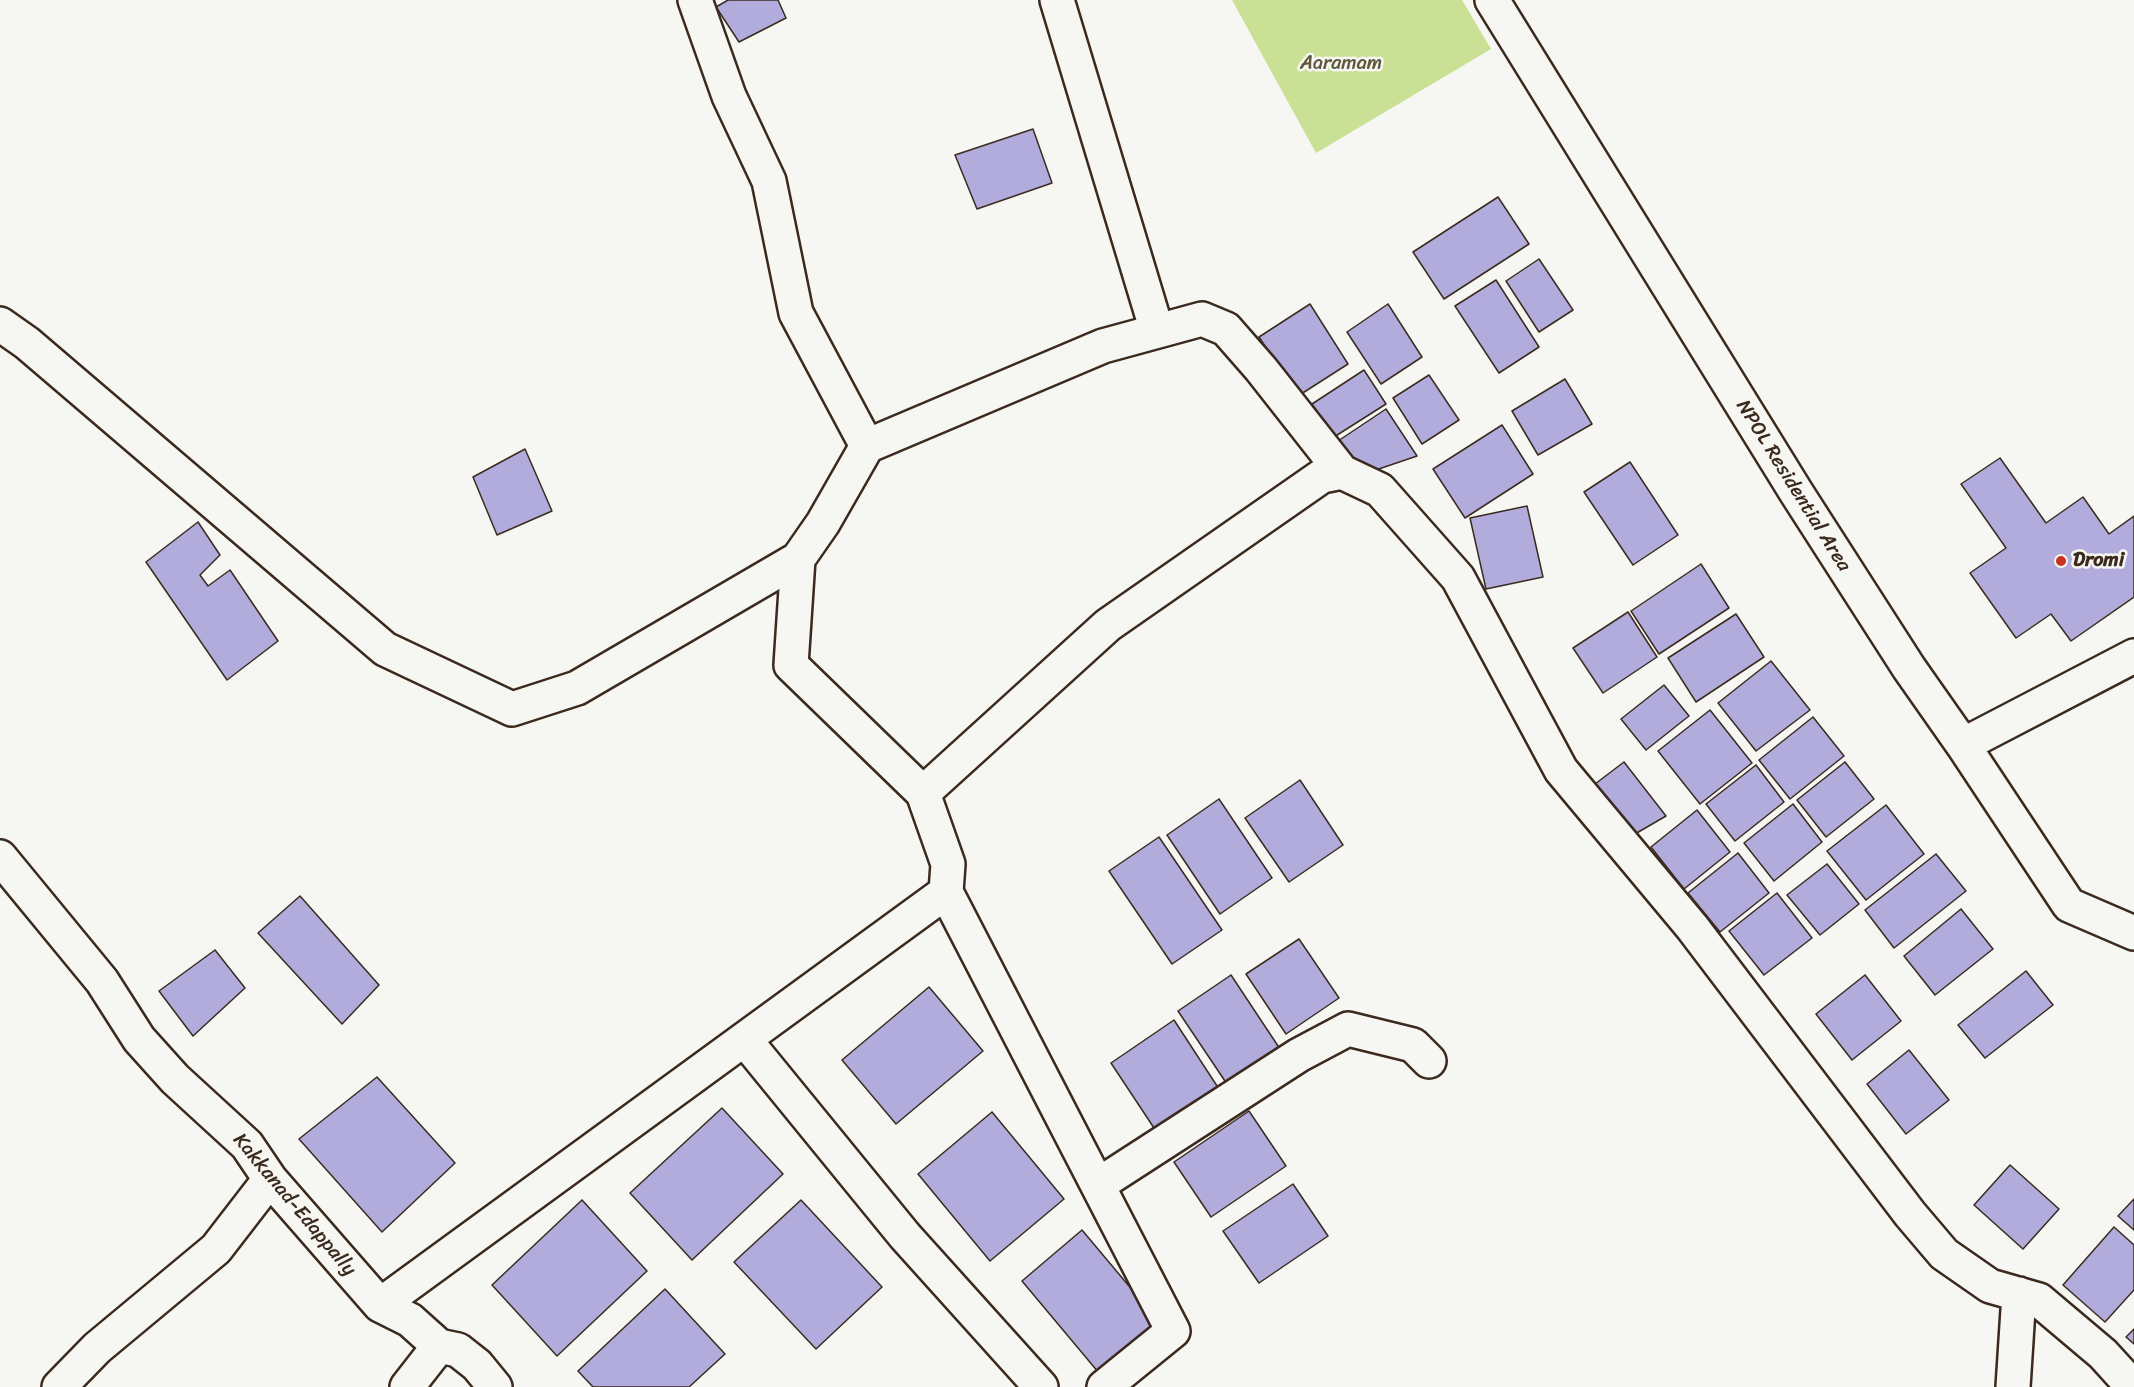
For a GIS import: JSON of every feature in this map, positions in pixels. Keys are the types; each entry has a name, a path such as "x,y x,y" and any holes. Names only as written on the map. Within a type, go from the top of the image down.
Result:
{"street":[{"path":"695,0 729,96 769,181 796,313 867,446"},
{"path":"1057,0 1157,331"},
{"name":"NPOL Residential Area","path":"1492,0 1796,492 1909,668 2069,905 2134,933"},
{"path":"0,324 27,343 385,649 512,709 577,688 798,559 823,523 867,446 1103,346 1202,319 1226,329 1261,369 1342,472 1380,490 1458,578 1561,770 1692,927 1910,1214 1944,1254 1990,1286 2039,1300 2103,1354 2133,1387"},
{"path":"923,793 1108,625 1322,476 1342,472"},
{"path":"798,559 791,665 923,793 948,864 946,892 1173,1331 1104,1387"},
{"path":"1963,745 2134,656"},
{"name":"Kakkanad-Edappally","path":"0,857 102,981 139,1040 175,1079 247,1145 270,1179 380,1305 410,1320 439,1346 458,1350 477,1365 495,1387"},
{"path":"380,1305 946,892"},
{"path":"1098,1185 1299,1054 1348,1029 1413,1045 1429,1061"},
{"path":"745,1040 905,1236 1041,1387"},
{"path":"59,1387 97,1348 216,1249 270,1179"},
{"path":"2013,1387 2019,1294"},
{"path":"407,1387 439,1346"}],"green space":[{"name":"Aaramam","path":"1232,0 1462,0 1491,49 1316,153"}],"building":[{"path":"728,0 778,0 786,18 739,42 716,7"},
{"path":"1033,129 1052,183 977,209 955,155"},
{"path":"1498,197 1529,244 1444,299 1413,252"},
{"path":"1539,259 1573,310 1539,332 1506,281"},
{"path":"1496,280 1539,347 1499,373 1455,306"},
{"path":"1310,304 1348,364 1298,396 1259,337"},
{"path":"1388,304 1422,357 1381,384 1347,332"},
{"path":"1364,370 1386,404 1334,437 1312,404"},
{"path":"1429,375 1459,420 1422,444 1393,398"},
{"path":"1565,379 1592,424 1538,455 1512,411"},
{"path":"1386,409 1417,456 1367,473 1338,441"},
{"path":"1502,425 1533,474 1465,518 1433,469"},
{"path":"525,449 552,511 497,535 473,477"},
{"name":"Dromi","path":"2000,458 2046,523 2083,497 2109,534 2134,516 2134,597 2071,641 2051,614 2016,638 1970,573 2006,548 1961,484"},
{"path":"1630,462 1678,535 1633,565 1584,492"},
{"path":"1527,506 1543,577 1486,589 1470,518"},
{"path":"198,522 220,555 200,575 208,586 230,570 278,641 227,680 146,562"},
{"path":"1701,564 1729,608 1659,654 1631,611"},
{"path":"1628,612 1657,657 1603,693 1573,648"},
{"path":"1736,614 1764,657 1696,702 1668,658"},
{"path":"1771,661 1810,710 1756,751 1718,703"},
{"path":"1664,685 1689,716 1646,750 1621,719"},
{"path":"1710,710 1752,763 1700,804 1658,751"},
{"path":"1813,717 1844,756 1790,799 1759,760"},
{"path":"1624,762 1666,816 1635,834 1595,784"},
{"path":"1845,762 1874,799 1826,837 1797,800"},
{"path":"1756,765 1784,802 1735,841 1706,804"},
{"path":"1300,780 1343,845 1289,882 1245,818"},
{"path":"1219,799 1272,878 1220,914 1167,835"},
{"path":"1793,804 1822,842 1774,881 1744,843"},
{"path":"1886,805 1924,854 1866,900 1827,851"},
{"path":"1697,810 1730,852 1684,889 1651,847"},
{"path":"1159,837 1222,930 1172,964 1109,871"},
{"path":"1738,853 1769,893 1720,932 1688,893"},
{"path":"1936,854 1966,891 1894,948 1865,910"},
{"path":"1827,864 1859,904 1820,935 1787,895"},
{"path":"1777,893 1812,938 1764,975 1729,931"},
{"path":"300,896 379,985 342,1024 258,933"},
{"path":"1961,909 1993,949 1935,995 1904,956"},
{"path":"1299,939 1339,998 1286,1034 1246,974"},
{"path":"215,950 245,988 193,1036 159,991"},
{"path":"2026,971 2053,1005 1985,1058 1958,1025"},
{"path":"1231,975 1282,1052 1229,1087 1178,1011"},
{"path":"1865,975 1901,1021 1852,1060 1816,1014"},
{"path":"929,987 983,1051 896,1124 842,1060"},
{"path":"1174,1020 1219,1089 1156,1131 1111,1063"},
{"path":"1909,1050 1949,1100 1906,1134 1867,1084"},
{"path":"377,1077 455,1163 382,1232 299,1139"},
{"path":"722,1108 783,1174 692,1260 630,1193"},
{"path":"1249,1111 1286,1166 1211,1217 1174,1162"},
{"path":"992,1112 1064,1199 990,1261 918,1174"},
{"path":"2010,1165 2059,1209 2023,1249 1974,1205"},
{"path":"1293,1184 1328,1236 1259,1283 1223,1231"},
{"path":"2134,1199 2134,1230 2118,1216"},
{"path":"582,1200 647,1271 557,1356 492,1285"},
{"path":"801,1200 882,1287 816,1349 734,1262"},
{"path":"2114,1227 2134,1245 2134,1290 2105,1322 2063,1285"},
{"path":"1082,1230 1165,1329 1104,1379 1022,1281"},
{"path":"665,1289 725,1354 689,1387 593,1387 578,1371"},
{"path":"2134,1329 2134,1344 2126,1337"}],"place":[{"name":"Dromi","path":"2061,561"}]}
